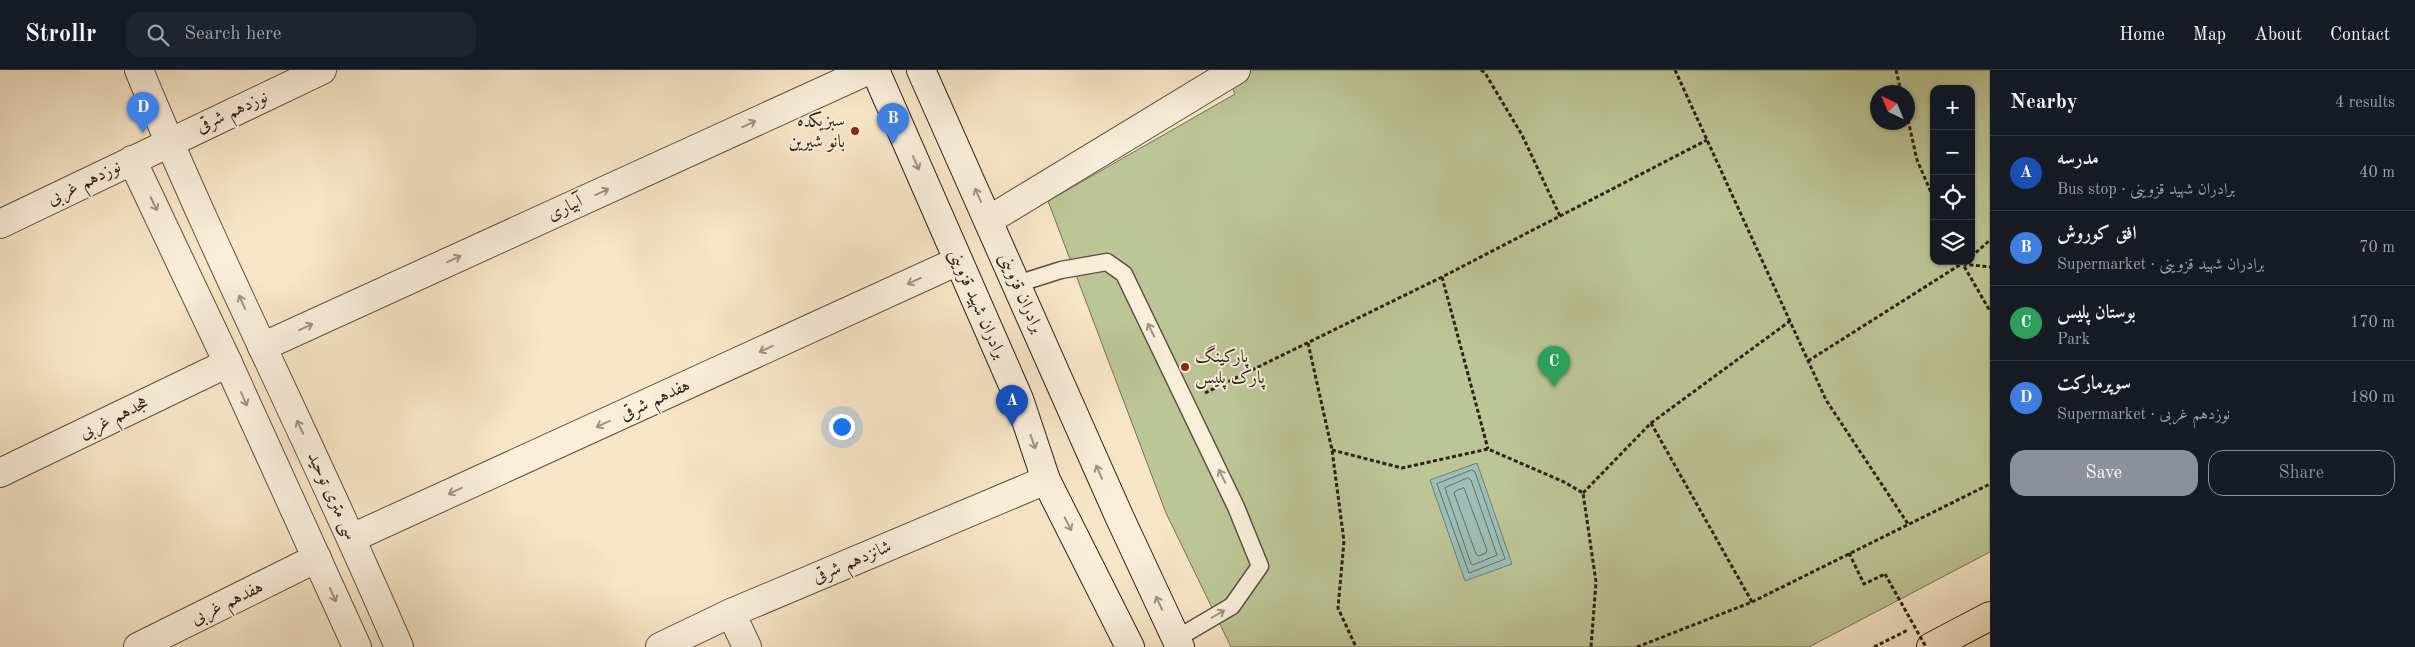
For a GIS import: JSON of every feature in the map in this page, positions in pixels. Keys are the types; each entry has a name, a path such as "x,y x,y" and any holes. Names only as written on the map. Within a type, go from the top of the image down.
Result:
{"main road":[{"path":"1932,647 1990,616"}],"street":[{"name":"سی متری توحید","path":"139,70 169,142 262,347 352,538 399,647"},
{"name":"نوزدهم شرقی","path":"169,142 322,70"},
{"name":"آبیاری","path":"262,347 869,70"},
{"name":"برادران شهید قزوینی","path":"875,70 1019,399 1046,480 1130,647"},
{"name":"برادران قزوینی","path":"921,70 1119,516 1178,643"},
{"path":"989,220 1236,70"},
{"name":"نوزدهم غربی","path":"0,224 169,142"},
{"path":"132,160 228,363 357,647"},
{"name":"هفدهم شرقی","path":"352,538 958,261"},
{"name":"هجدهم غربی","path":"0,473 228,363"},
{"name":"شانزدهم شرقی","path":"660,647 731,612 1046,480"},
{"name":"هفدهم غربی","path":"138,647 316,558"},
{"path":"731,612 747,647"}],"lane":[{"path":"1017,284 1061,270 1107,262 1124,274 1236,507 1260,566 1232,606 1178,643"}],"path":[{"path":"1482,70 1486,73 1522,134 1560,216"},
{"path":"1675,70 1826,400 1908,524"},
{"path":"1896,70 1899,85"},
{"path":"1910,130 1917,160 1930,190"},
{"path":"1186,403 1442,277 1707,140"},
{"path":"1975,253 1990,240"},
{"path":"1975,264 1990,266"},
{"path":"1808,361 1959,265"},
{"path":"1963,265 1990,311"},
{"path":"1442,277 1488,449"},
{"path":"1583,493 1651,423 1790,322"},
{"path":"1308,343 1332,450 1344,541 1338,608 1356,647"},
{"path":"1651,423 1752,602"},
{"path":"1332,450 1402,468 1488,449 1564,482 1583,493"},
{"path":"1636,647 1752,602 1990,484"},
{"path":"1583,493 1596,582 1591,647"},
{"path":"1849,553 1864,584 1885,574 1926,647"}],"green space":[{"path":"1224,70 1990,70 1990,552 1809,647 1231,647 1166,513 1048,201 1235,94"}],"water":[{"path":"1477,463 1512,564 1465,581 1430,480"}],"place":[{"name":"سبزیکده بانو شیرین","path":"855,131"},
{"name":"سوپرمارکت","path":"143,133"},
{"name":"افق کوروش","path":"893,144"},
{"name":"پارکینگ پارک پلیس","path":"1185,367"},
{"name":"بوستان پلیس","path":"1554,387"},
{"name":"مدرسه","path":"1012,426"}]}
